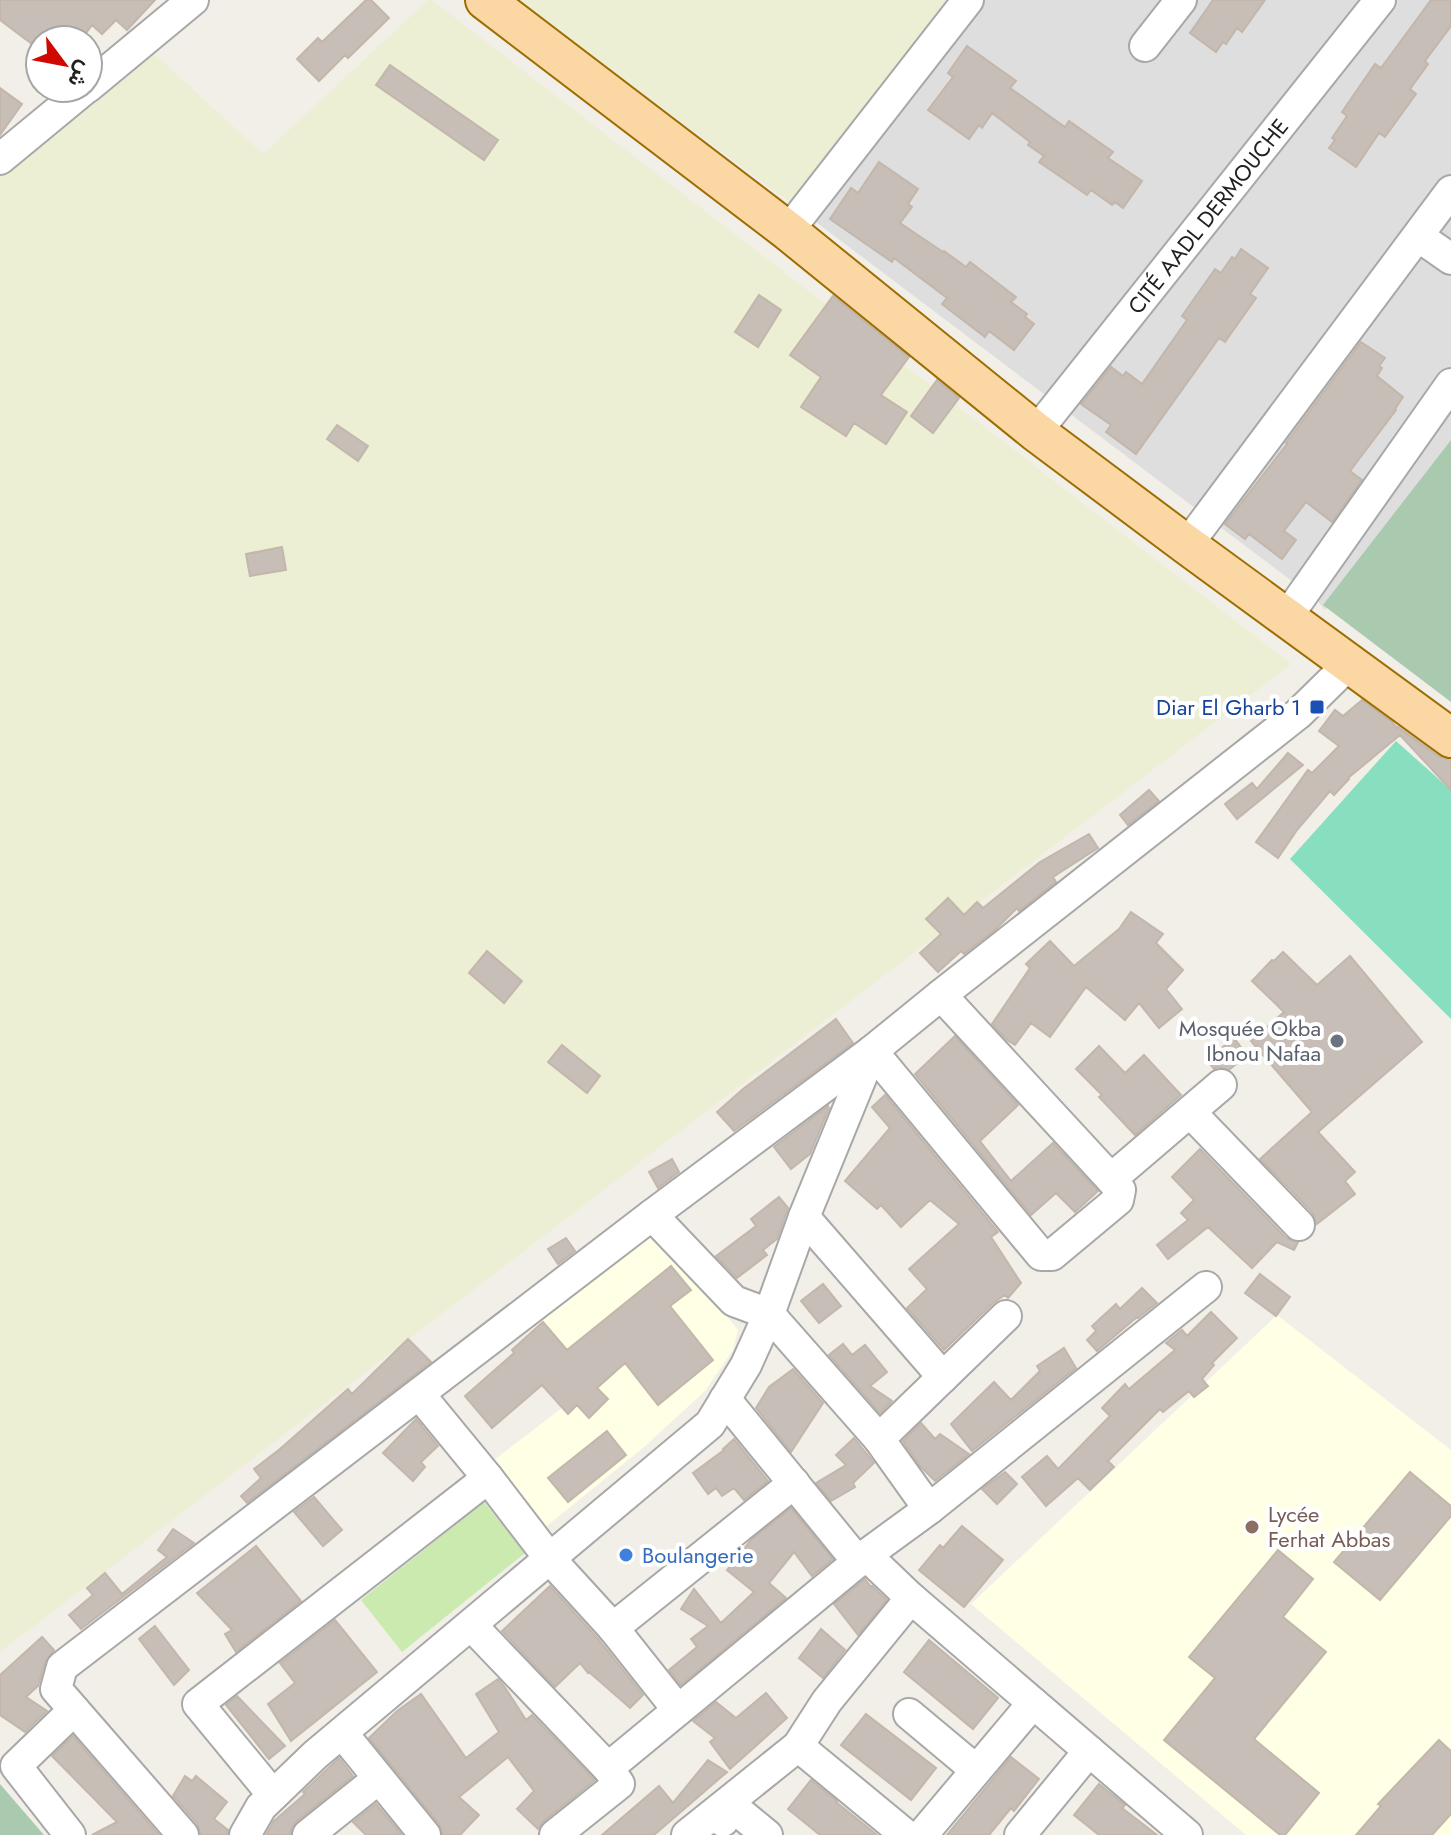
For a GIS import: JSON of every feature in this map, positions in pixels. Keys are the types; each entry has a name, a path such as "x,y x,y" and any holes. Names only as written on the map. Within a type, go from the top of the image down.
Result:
{"main road":[{"path":"485,0 788,231 1036,432 1451,738"}],"street":[{"path":"104,73 193,0"},
{"path":"788,231 968,0"},
{"path":"1145,46 1181,0"},
{"name":"CITÉ AADL DERMOUCHE","path":"1036,432 1380,0"},
{"path":"0,159 66,104"},
{"path":"1187,545 1451,191"},
{"path":"1418,236 1451,259"},
{"path":"1286,618 1451,384"},
{"path":"183,1835 56,1689 62,1667 652,1215 872,1051 1298,714 1349,664"},
{"path":"872,1051 1041,1255 1052,1255 1118,1200 1120,1190 941,995"},
{"path":"245,1835 261,1807 315,1755 710,1424 746,1365 769,1314 804,1217 872,1051"},
{"path":"1111,1179 1221,1085"},
{"path":"1190,1112 1299,1225"},
{"path":"652,1215 734,1301 769,1314 879,1439 929,1509"},
{"path":"804,1217 943,1377"},
{"path":"608,1768 862,1558 929,1509 1206,1287"},
{"path":"879,1439 1006,1316"},
{"path":"419,1394 550,1559 613,1628 678,1710"},
{"path":"725,1399 794,1483 862,1558 1187,1835"},
{"path":"273,1795 198,1704 488,1478"},
{"path":"613,1628 794,1483"},
{"path":"687,1835 798,1746 827,1701 911,1598"},
{"path":"471,1625 608,1768 619,1784 555,1835"},
{"path":"922,1835 1033,1703"},
{"path":"70,1835 16,1766 74,1710"},
{"path":"909,1714 976,1770"},
{"path":"342,1733 425,1835"},
{"path":"798,1746 906,1835"},
{"path":"1031,1831 1089,1751"},
{"path":"308,1835 378,1779"},
{"path":"719,1835 728,1803"},
{"path":"728,1803 767,1835"}],"shaded area":[{"path":"428,0 432,0 1291,664 0,1652 0,174 83,104 104,104 104,87 149,49 263,154"},
{"path":"516,0 946,0 792,204"},
{"path":"948,0 1451,0 1451,445 1325,610 1317,600 792,204"},
{"path":"1451,440 1451,702 1323,605"},
{"path":"658,1231 738,1330 733,1350 705,1391 643,1448 543,1529 490,1463 588,1388 538,1319"},
{"name":"Lycée Ferhat Abbas","path":"1277,1315 1451,1450 1451,1835 1246,1835 971,1604"},
{"path":"0,1784 44,1835 0,1835"}],"green space":[{"path":"1396,741 1451,790 1451,1019 1290,859"},
{"path":"484,1502 525,1553 402,1652 361,1600"}],"building":[{"path":"0,0 155,0 127,30 116,20 104,32 104,24 24,24 24,38 0,20"},
{"path":"366,0 371,0 389,18 319,81 297,59 318,38 322,42"},
{"path":"1213,0 1265,0 1242,32 1237,28 1216,52 1190,33"},
{"path":"1431,0 1451,0 1451,26 1425,61 1428,64 1410,89 1416,94 1385,137 1379,133 1356,167 1329,148 1347,116 1342,112 1375,64 1381,68"},
{"path":"967,46 1016,81 1010,88 1065,127 1069,121 1113,152 1108,158 1142,181 1123,208 1115,202 1112,205 1091,190 1087,195 1039,162 1044,156 992,113 982,128 979,125 969,139 928,110 953,77 948,73"},
{"path":"390,65 498,140 484,160 376,85"},
{"path":"0,88 22,104 0,135"},
{"path":"879,162 918,189 908,204 912,207 900,223 966,267 970,262 1016,297 1011,302 1034,324 1014,350 989,331 985,337 942,304 947,298 894,258 892,262 830,219 851,188 858,193"},
{"path":"1241,249 1268,268 1250,294 1256,298 1225,342 1219,338 1136,454 1106,432 1111,425 1081,404 1111,367 1123,376 1126,372 1142,384 1187,320 1182,316 1215,269 1221,273"},
{"path":"759,295 781,310 758,347 735,332"},
{"path":"833,296 909,357 881,395 907,412 886,444 854,423 846,436 801,407 821,377 790,355"},
{"path":"1361,342 1385,358 1377,376 1403,397 1350,471 1362,480 1332,522 1306,502 1284,531 1296,540 1282,559 1249,534 1245,539 1225,524"},
{"path":"937,380 959,398 933,433 911,416"},
{"path":"337,425 368,446 358,461 327,439"},
{"path":"282,547 286,570 250,576 246,554"},
{"path":"1362,700 1438,756 1451,760 1451,790 1400,735 1348,778 1334,795 1330,791 1278,858 1256,842 1308,770 1312,773 1339,746 1319,731 1335,710 1343,716"},
{"path":"1288,753 1303,765 1237,819 1225,804 1252,783 1257,789"},
{"path":"1149,790 1159,801 1128,825 1120,815"},
{"path":"1089,834 1098,848 1053,877 1056,882 1019,911 1017,908 964,954 961,951 938,972 920,953 941,934 926,919 948,898 964,915 977,902 983,908 1040,862"},
{"path":"1131,912 1163,934 1156,943 1183,970 1166,989 1182,1009 1159,1028 1139,1003 1125,1020 1086,987 1050,1037 1031,1023 1015,1045 992,1024 1030,968 1026,964 1050,941 1074,966 1119,929"},
{"path":"487,951 522,981 504,1003 469,973"},
{"name":"Mosquée Okba Ibnou Nafaa","path":"1283,952 1317,985 1350,956 1422,1042 1318,1132 1355,1172 1345,1181 1355,1194 1317,1224 1312,1212 1260,1159 1312,1112 1251,1041 1284,1012 1252,981"},
{"path":"836,1019 853,1043 734,1131 717,1112"},
{"path":"955,1036 1018,1105 980,1141 1011,1181 1053,1143 1098,1191 1075,1212 1056,1193 1031,1215 915,1074"},
{"path":"1234,1038 1247,1055 1229,1070 1214,1069 1207,1060"},
{"path":"562,1045 600,1076 587,1093 548,1062"},
{"path":"1099,1046 1125,1073 1144,1055 1181,1095 1135,1135 1076,1069"},
{"path":"885,1095 998,1232 991,1237 1021,1283 1008,1298 1005,1295 993,1303 944,1350 907,1308 927,1289 909,1269 959,1224 930,1200 901,1227 881,1205 877,1209 845,1181 890,1128 872,1107"},
{"path":"828,1106 810,1154 791,1169 774,1147"},
{"path":"1200,1149 1286,1238 1298,1242 1294,1250 1277,1242 1252,1268 1208,1227 1168,1259 1157,1245 1188,1220 1181,1213 1194,1200 1172,1177"},
{"path":"672,1159 679,1172 658,1188 649,1172"},
{"path":"779,1197 788,1208 777,1239 763,1250 767,1255 737,1278 716,1256 756,1226 751,1219"},
{"path":"566,1238 575,1251 558,1264 548,1249"},
{"path":"671,1266 691,1290 670,1306 713,1360 658,1405 625,1363 597,1388 608,1399 589,1418 577,1405 568,1414 542,1385 492,1428 465,1396 514,1353 512,1350 543,1322 567,1350"},
{"path":"1260,1274 1290,1297 1276,1316 1245,1293"},
{"path":"823,1284 841,1306 819,1323 801,1301"},
{"path":"1142,1288 1157,1303 1097,1351 1087,1340 1096,1331 1092,1326 1116,1304 1120,1309"},
{"path":"1211,1312 1237,1338 1212,1363 1214,1365 1202,1379 1208,1386 1194,1397 1189,1391 1163,1412 1160,1409 1108,1461 1114,1467 1090,1490 1078,1478 1046,1506 1022,1477 1047,1456 1058,1469 1110,1416 1102,1408 1125,1384 1129,1389 1175,1350 1166,1343 1182,1330 1187,1336"},
{"path":"408,1339 431,1362 247,1503 241,1496 261,1478 254,1469 348,1389 352,1394"},
{"path":"843,1344 852,1355 865,1345 887,1372 870,1386 892,1401 880,1413 829,1355"},
{"path":"1064,1348 1076,1368 972,1451 951,1424 994,1382 1011,1400 1040,1371 1037,1366"},
{"path":"793,1369 823,1403 791,1452 756,1408 769,1387"},
{"path":"416,1419 438,1446 421,1462 425,1467 413,1481 383,1453"},
{"path":"921,1423 935,1439 940,1434 969,1454 935,1481 903,1441"},
{"path":"607,1431 626,1455 568,1502 548,1478"},
{"path":"854,1438 874,1463 853,1483 855,1487 831,1501 816,1483 846,1465 836,1455"},
{"path":"734,1439 768,1481 744,1500 734,1488 722,1496 716,1488 708,1494 693,1473"},
{"path":"1005,1472 1017,1484 997,1504 982,1489"},
{"path":"1410,1472 1451,1506 1451,1516 1380,1600 1334,1562"},
{"path":"314,1497 342,1530 323,1546 294,1512"},
{"path":"791,1508 833,1559 812,1576 794,1552 769,1583 786,1598 681,1685 669,1670 697,1647 691,1639 708,1626 681,1609 694,1589 721,1623 754,1592 727,1570 751,1540"},
{"path":"962,1526 1003,1560 964,1607 919,1570 940,1545 943,1548"},
{"path":"173,1529 194,1543 81,1629 69,1615 93,1595 87,1588 105,1573 122,1594 167,1557 158,1550"},
{"path":"256,1546 301,1601 236,1652 225,1634 232,1630 197,1593"},
{"path":"1278,1550 1313,1579 1283,1617 1326,1652 1254,1739 1319,1793 1285,1835 1280,1835 1164,1740 1215,1678 1189,1657"},
{"path":"865,1579 887,1600 858,1635 834,1604"},
{"path":"550,1586 643,1695 630,1708 580,1663 555,1687 502,1631"},
{"path":"335,1620 377,1672 291,1741 268,1704 295,1683 280,1663"},
{"path":"155,1626 189,1670 174,1685 139,1639"},
{"path":"821,1629 845,1650 823,1678 799,1658"},
{"path":"42,1637 54,1650 45,1662 38,1686 26,1697 47,1711 25,1732 0,1715 0,1675"},
{"path":"929,1640 998,1698 973,1729 904,1672"},
{"path":"498,1679 526,1720 532,1715 595,1780 538,1829 517,1809 534,1791 508,1757 459,1797 479,1815 460,1835 443,1835 439,1824 369,1738 397,1711 421,1694 466,1758 499,1732 476,1694"},
{"path":"766,1693 787,1718 730,1769 710,1742 715,1738 693,1721 716,1702 736,1718"},
{"path":"237,1696 285,1746 269,1759 226,1705"},
{"path":"866,1714 936,1768 911,1800 841,1745"},
{"path":"73,1736 159,1835 92,1835 117,1822 52,1756"},
{"path":"1439,1740 1451,1751 1451,1814 1432,1835 1356,1835 1381,1806 1378,1804"},
{"path":"1011,1757 1039,1779 1014,1811 1011,1808 989,1835 947,1835"},
{"path":"339,1758 353,1776 297,1821 290,1835 266,1835 274,1821"},
{"path":"708,1760 727,1772 654,1835 602,1835 659,1786 673,1803"},
{"path":"185,1776 192,1781 196,1776 227,1802 214,1819 228,1830 227,1835 201,1835 197,1823 173,1796"},
{"path":"811,1780 877,1835 820,1835 788,1809"},
{"path":"1099,1784 1125,1805 1122,1808 1157,1835 1099,1835 1074,1815"},
{"path":"376,1804 402,1835 366,1835 353,1822"}],"place":[{"name":"Diar El Gharb 1","path":"1317,707"},
{"name":"Mosquée Okba Ibnou Nafaa","path":"1337,1041"},
{"name":"Lycée Ferhat Abbas","path":"1252,1527"},
{"name":"Boulangerie","path":"626,1555"}]}
